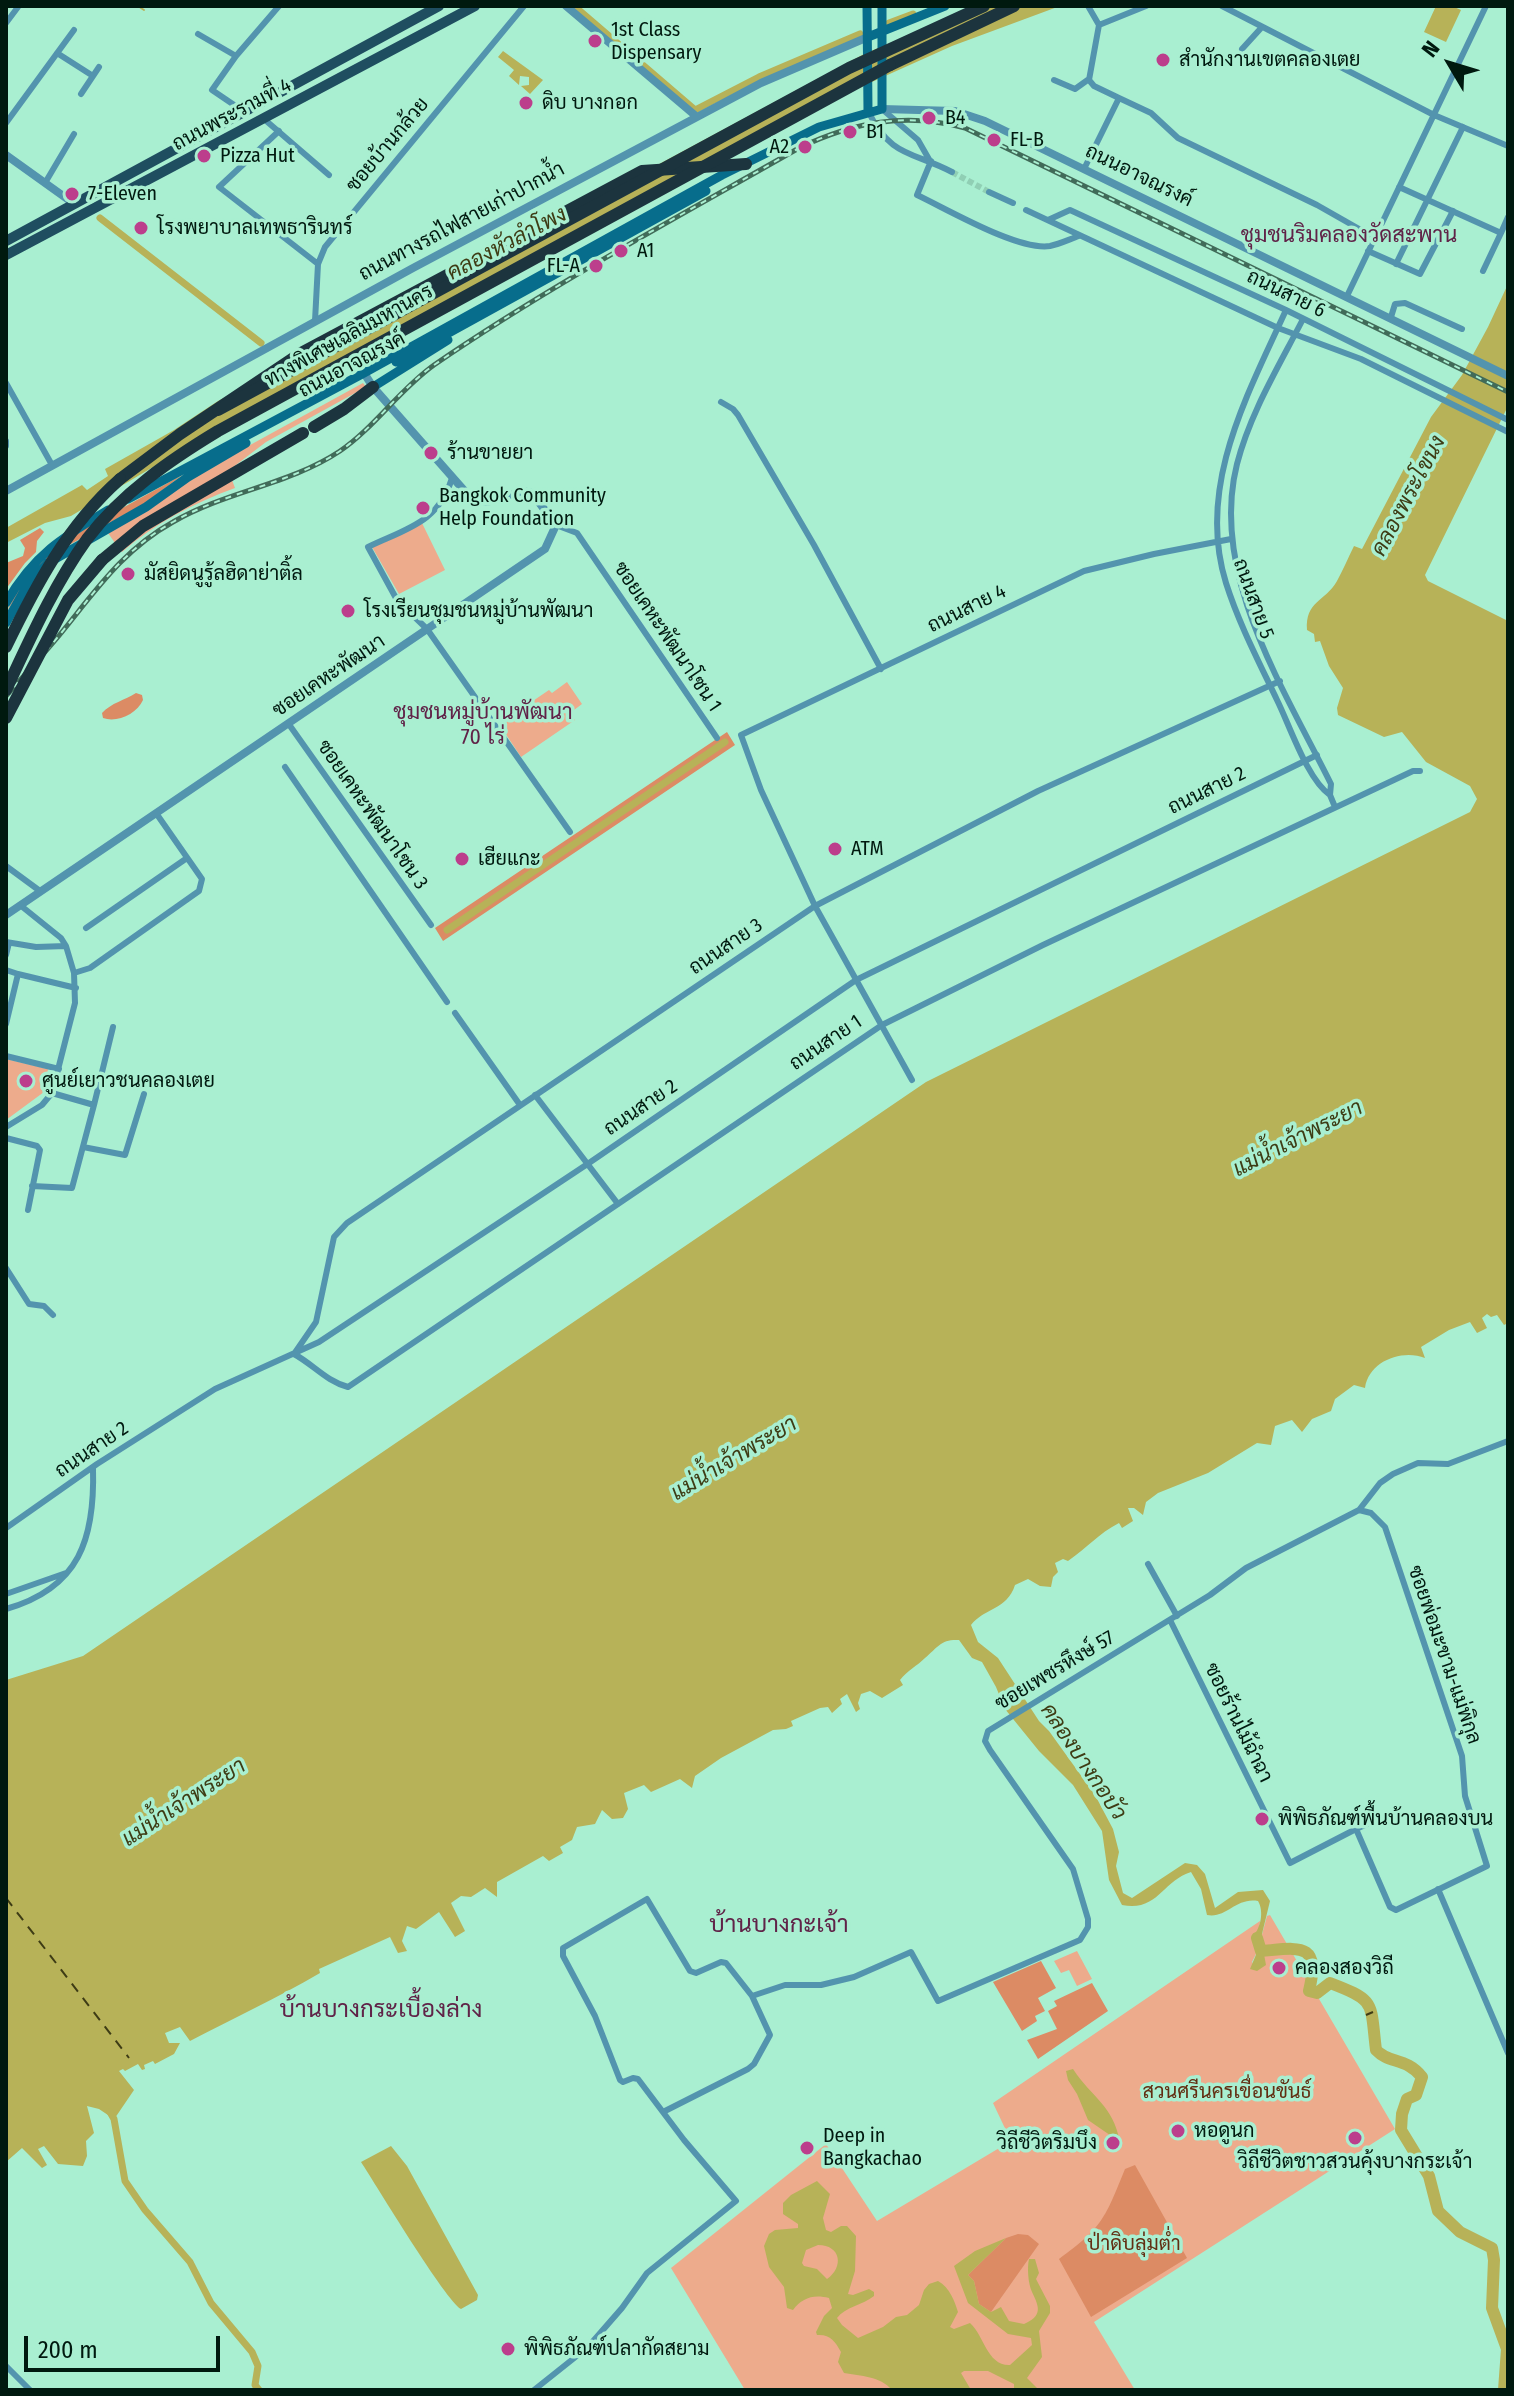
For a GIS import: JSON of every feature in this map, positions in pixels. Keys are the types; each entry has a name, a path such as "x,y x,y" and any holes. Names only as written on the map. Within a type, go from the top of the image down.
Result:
{"highway":[{"name":"ทางพิเศษเฉลิมมหานคร","path":"6,647 49,564 88,511 139,462 218,410 849,68 984,6"},
{"name":"ทางพิเศษเฉลิมมหานคร","path":"6,690 62,579 87,540 111,512 156,471 186,450 865,76 1014,6"},
{"path":"218,410 301,353 642,171 744,165"},
{"path":"6,718 68,600 102,560 125,539 167,510 344,409 368,379"}],"main road":[{"name":"ถนนพระรามที่ 4","path":"6,241 439,6"},
{"name":"ถนนพระรามที่ 4","path":"6,255 475,6"},
{"path":"867,6 868,108"},
{"path":"881,104 882,6"},
{"name":"ถนนทางรถไฟสายเก่าปากน้ำ","path":"868,37 945,6"},
{"name":"ถนนอาจณรงค์","path":"6,603 32,564 71,532 368,379 744,165 819,127 881,104"},
{"path":"244,112 264,119"},
{"name":"ถนนอาจณรงค์","path":"6,623 29,582 48,563 146,507 219,458 368,379 700,194 744,165"}],"street":[{"path":"244,112 212,90 236,56 279,6"},
{"name":"ซอยบ้านกล้วย","path":"315,321 318,264 325,247 524,6"},
{"path":"566,6 697,117"},
{"path":"1054,80 1075,89 1089,79 1099,25 1088,6"},
{"path":"1099,25 1146,6"},
{"path":"1222,6 1434,115 1508,146"},
{"path":"1347,296 1486,6"},
{"path":"6,23 18,7"},
{"path":"1242,49 1262,27"},
{"path":"6,123 74,30"},
{"path":"198,34 236,56"},
{"name":"ถนนทางรถไฟสายเก่าปากน้ำ","path":"6,491 315,321 761,83 868,37"},
{"path":"57,53 93,76"},
{"path":"81,94 99,67"},
{"path":"1089,79 1094,86 1151,113 1178,138 1317,205 1375,238"},
{"path":"1084,169 1119,98"},
{"path":"881,104 918,140 931,161"},
{"name":"ถนนอาจณรงค์","path":"881,104 970,115 1508,376"},
{"path":"868,108 882,136 895,148 952,172"},
{"path":"264,119 329,175"},
{"path":"1396,264 1463,127"},
{"path":"279,131 219,187 318,264"},
{"path":"45,183 74,134"},
{"path":"6,155 73,203"},
{"path":"931,161 917,195 998,234 1033,245 1051,246 1079,236"},
{"path":"1399,187 1501,233"},
{"path":"989,192 1013,203"},
{"name":"ถนนสาย 6","path":"1026,210 1278,328 1361,359 1508,432"},
{"name":"ถนนสาย 6","path":"1048,220 1070,210 1286,310 1508,420"},
{"path":"1368,251 1420,274 1453,211"},
{"path":"1483,271 1508,217"},
{"path":"1391,317 1395,304 1405,303 1462,329"},
{"name":"ถนนสาย 5","path":"1286,310 1237,421 1225,456 1217,502 1218,542 1226,584 1271,686 1321,789 1330,795"},
{"name":"ถนนสาย 5","path":"1303,319 1265,392 1238,460 1230,514 1231,539 1241,585 1256,627 1331,784 1330,795 1335,807"},
{"path":"368,379 461,489 477,501 502,500 521,491 532,493 556,525"},
{"path":"6,383 52,465"},
{"path":"721,402 738,415 814,545 881,669"},
{"path":"452,478 444,501 434,512 421,522 368,547 397,600 427,629 570,832"},
{"name":"ซอยเคหะพัฒนา","path":"6,915 545,549 556,525"},
{"name":"ซอยเคหะพัฒนาโซน 1","path":"556,525 577,533 717,738"},
{"name":"ถนนสาย 4","path":"815,906 761,790 741,735 1093,568 1231,539"},
{"name":"ถนนสาย 3","path":"294,1354 320,1312 329,1255 339,1230 520,1105 815,906 1038,791 1280,681"},
{"name":"ซอยเคหะพัฒนาโซน 3","path":"288,723 431,925"},
{"name":"ถนนสาย 2","path":"6,1528 215,1389 319,1342 589,1163 856,980 1317,755"},
{"path":"285,767 447,1002"},
{"name":"ถนนสาย 1","path":"294,1354 324,1377 348,1387 882,1025 1335,807 1413,771 1420,771"},
{"path":"74,973 90,968 199,891 202,879 156,813"},
{"path":"86,928 187,858"},
{"path":"6,866 40,891"},
{"path":"6,1127 42,1105 52,1093 76,988 66,946 61,938 20,905"},
{"path":"815,906 912,1080"},
{"path":"6,955 8,943 36,947 66,946"},
{"path":"6,970 76,988"},
{"path":"6,1024 18,974"},
{"path":"455,1013 520,1105"},
{"path":"32,1186 71,1189 113,1027"},
{"path":"6,1056 59,1069"},
{"path":"52,1093 94,1105"},
{"path":"83,1147 125,1155 144,1094"},
{"path":"535,1095 618,1204"},
{"path":"6,1138 40,1148 28,1210"},
{"path":"6,1268 29,1304 44,1306 53,1315"},
{"name":"ซอยเพชรหึงษ์ 57","path":"752,1996 785,1985 821,1985 854,1977 911,1952 938,2001 1084,1936 1088,1919 1073,1869 985,1741 988,1731 1173,1618 1246,1568 1359,1510 1380,1483 1404,1468 1418,1463 1448,1464 1508,1441"},
{"path":"6,1609 50,1589 80,1556 88,1535 93,1468"},
{"name":"ซอยพ่อมะขาม-แม่พิกุล","path":"1359,1510 1371,1513 1385,1527 1462,1756 1465,1796 1487,1866 1438,1889"},
{"path":"1148,1564 1173,1618"},
{"path":"6,1594 69,1571"},
{"name":"ซอยร้านไม้ฉำฉา","path":"1173,1618 1290,1863 1356,1829"},
{"path":"1381,1818 1356,1829 1392,1909 1396,1910 1438,1889 1508,2053"},
{"path":"534,2390 588,2347 647,2273 736,2201 663,2112 638,2079 620,2080 595,2016 563,1956 563,1948 647,1899 690,1971 696,1973 721,1962 726,1963 752,1996 770,2035 754,2064 741,2074 663,2112"},
{"path":"6,2366 30,2390"}],"green space":[{"path":"363,383 366,387 266,442 228,471 115,543 108,533 221,461"},
{"path":"184,474 142,505 69,545 35,571 6,612 27,575 70,537"},
{"path":"232,480 235,488 176,515 122,552 120,550 145,529"},
{"path":"422,523 445,570 399,594 372,547"},
{"path":"40,528 44,532 37,541 36,552 6,589 6,563 23,556 25,548 20,540"},
{"path":"567,682 582,704 570,713 575,720 521,757 499,724 549,690 552,693"},
{"path":"136,693 142,695 143,700 131,713 120,718 103,718 102,713"},
{"path":"727,732 735,745 443,941 435,928"},
{"name":"ศูนย์เยาวชนคลองเตย","path":"6,1059 48,1069 44,1092 6,1120"},
{"name":"สวนศรีนครเขื่อนขันธ์","path":"1270,1915 1395,2129 1094,2322 1135,2390 745,2390 671,2268 826,2144 877,2221 1011,2141 993,2103 1260,1921 1258,1950 1252,1962 1257,1970 1265,1965 1261,1938 1267,1916"},
{"path":"1077,1951 1092,1979 1077,1986 1069,1970 1061,1973 1054,1961"},
{"path":"1041,1961 1056,1988 1038,1998 1045,2011 1035,2016 1037,2021 1022,2031 993,1982"},
{"path":"1092,1983 1108,2011 1038,2059 1027,2040 1057,2029 1048,2011 1057,2006 1054,2001"},
{"name":"ป่าดิบลุ่มต่ำ","path":"1135,2165 1187,2258 1091,2317 1059,2259 1094,2229 1107,2211 1125,2169"},
{"path":"1028,2235 1039,2244 991,2312 979,2304 974,2281 968,2275 1006,2238"}],"water":[{"path":"979,6 1060,6 952,46 854,90 215,430 71,516 45,523 6,543 6,528 82,485 87,490 108,476 105,469 218,401 864,54"},
{"path":"1436,6 1452,6 1461,10 1446,42 1424,32"},
{"path":"503,51 543,80 530,94 521,86 529,85 529,77 520,76 519,85 509,76 514,70 498,57"},
{"path":"1508,284 1508,406 1425,575 1428,581 1508,621 1508,1323 1504,1325 1497,1315 1491,1317 1487,1314 1482,1318 1487,1328 1477,1333 1470,1322 1449,1330 1421,1347 1425,1358 1397,1356 1380,1364 1365,1388 1354,1385 1335,1399 1331,1411 1312,1419 1302,1432 1292,1420 1275,1426 1271,1445 1257,1443 1208,1473 1158,1493 1146,1502 1143,1515 1134,1508 1128,1508 1133,1521 1122,1528 1119,1523 1068,1561 1063,1559 1055,1563 1058,1572 1053,1577 1051,1587 1040,1586 1028,1579 1015,1585 1007,1599 971,1625 978,1642 998,1658 1039,1721 1095,1795 1113,1829 1119,1852 1116,1866 1123,1893 1132,1898 1185,1863 1197,1865 1205,1874 1215,1908 1238,1892 1263,1890 1270,1901 1261,1938 1266,1965 1257,1971 1250,1969 1258,1950 1253,1936 1261,1919 1258,1901 1243,1902 1220,1914 1207,1915 1201,1889 1191,1872 1144,1904 1122,1905 1109,1880 1102,1831 1073,1785 1039,1751 1005,1709 982,1662 972,1658 959,1640 953,1640 937,1647 900,1680 903,1685 882,1698 870,1691 861,1694 860,1709 856,1712 847,1694 832,1713 828,1707 820,1708 791,1721 793,1726 773,1730 721,1758 695,1776 692,1788 680,1779 651,1792 644,1785 624,1793 628,1809 623,1818 612,1819 602,1810 595,1824 577,1827 572,1840 560,1847 563,1853 549,1861 543,1856 497,1882 497,1897 485,1888 471,1897 461,1896 451,1903 465,1931 455,1937 439,1912 416,1929 407,1926 402,1941 407,1951 398,1953 390,1937 319,1969 320,1973 304,1982 190,2041 180,2027 165,2033 169,2043 180,2043 174,2054 155,2064 153,2061 144,2065 145,2069 142,2070 138,2064 119,2071 134,2090 114,2119 99,2109 87,2106 94,2133 86,2141 87,2156 83,2166 58,2164 44,2146 38,2149 47,2165 42,2168 22,2148 6,2162 6,1680 83,1656 926,1082 1470,812 1477,799 1470,786 1426,762 1402,732 1384,737 1338,715 1343,688 1329,666 1320,641 1315,642 1314,634 1307,630 1307,620 1312,607 1337,581 1354,546 1362,549 1431,417 1462,375"},
{"path":"1073,2069 1107,2110 1120,2142 1088,2120 1068,2080 1066,2071"},
{"path":"391,2146 407,2166 478,2295 477,2300 461,2309 427,2265 361,2162"},
{"path":"817,2181 830,2194 823,2218 826,2230 831,2232 847,2226 856,2236 855,2271 848,2294 869,2289 874,2296 837,2318 858,2338 883,2327 896,2317 907,2315 919,2305 929,2284 938,2281 949,2291 958,2312 950,2327 954,2329 970,2323 996,2361 1010,2365 1032,2345 1031,2338 1008,2334 968,2303 954,2266 975,2251 1006,2238 968,2275 974,2281 979,2304 991,2312 1001,2307 1009,2321 1024,2324 1034,2318 1038,2311 1028,2276 1029,2259 1035,2259 1039,2273 1036,2279 1050,2306 1050,2313 1039,2331 1042,2357 1027,2378 1039,2390 1014,2390 1014,2384 988,2371 961,2373 971,2390 892,2390 876,2379 844,2373 838,2362 841,2352 837,2345 829,2337 817,2335 816,2332 832,2308 829,2298 813,2297 800,2302 793,2310 787,2308 784,2287 769,2267 764,2246 769,2234 775,2230 798,2228 798,2224 783,2214 783,2203","holes":["818,2245 826,2246 838,2258 836,2269 827,2279 817,2269 802,2263 806,2250"]}],"waterway":[{"path":"138,6 144,10"},
{"path":"574,6 695,110 759,77 860,34"},
{"path":"889,23 913,14"},
{"path":"100,218 261,343"},
{"path":"447,930 725,742"},
{"name":"คลองบางกอบัว","path":"1257,1938 1261,1951 1296,1949 1309,1956 1312,1963 1309,1991 1317,1993 1330,1983 1364,1999 1371,2012 1376,2050 1410,2066 1422,2077 1416,2095 1407,2099 1401,2130 1429,2176 1438,2211 1460,2232 1492,2248 1492,2308 1507,2349 1504,2390"},
{"path":"110,2112 114,2119 125,2181 145,2210 190,2262 211,2303 252,2352 258,2366 255,2385 259,2390"}],"ferry route":[{"path":"6,1898 129,2058"},
{"path":"1366,2015 1373,2012"}],"tunnel":[{"path":"952,172 989,192"}],"railway":[{"path":"6,696 114,569 156,532 193,511 320,463 353,441 434,365 523,307 799,148 860,126 901,120 965,128 1508,392"}],"place":[{"name":"1st Class Dispensary","path":"595,41"},
{"name":"สำนักงานเขตคลองเตย","path":"1163,60"},
{"name":"ดิบ บางกอก","path":"526,103"},
{"name":"B4","path":"929,118"},
{"name":"B1","path":"850,132"},
{"name":"FL-B","path":"994,140"},
{"name":"A2","path":"805,147"},
{"name":"Pizza Hut","path":"204,156"},
{"name":"7-Eleven","path":"72,194"},
{"name":"โรงพยาบาลเทพธารินทร์","path":"141,228"},
{"name":"A1","path":"621,251"},
{"name":"FL-A","path":"596,266"},
{"name":"ร้านขายยา","path":"431,453"},
{"name":"Bangkok Community Help Foundation","path":"423,508"},
{"name":"มัสยิดนูรู้ลฮิดาย่าติ้ล","path":"128,574"},
{"name":"โรงเรียนชุมชนหมู่บ้านพัฒนา","path":"348,611"},
{"name":"ATM","path":"835,849"},
{"name":"เฮียแกะ","path":"462,859"},
{"name":"ศูนย์เยาวชนคลองเตย","path":"26,1081"},
{"name":"พิพิธภัณฑ์พื้นบ้านคลองบน","path":"1262,1819"},
{"name":"คลองสองวิถี","path":"1279,1968"},
{"name":"หอดูนก","path":"1178,2131"},
{"name":"วิถีชีวิตชาวสวนคุ้งบางกระเจ้า","path":"1355,2138"},
{"name":"วิถีชีวิตริมบึง","path":"1113,2143"},
{"name":"Deep in Bangkachao","path":"807,2148"},
{"name":"พิพิธภัณฑ์ปลากัดสยาม","path":"508,2349"}],"district":[{"name":"ชุมชนริมคลองวัดสะพาน","path":"1349,236"},
{"name":"ชุมชนหมู่บ้านพัฒนา 70 ไร่","path":"483,726"},
{"name":"บ้านบางกะเจ้า","path":"779,1925"},
{"name":"บ้านบางกระเบื้องล่าง","path":"381,2010"}],"water label":[{"name":"คลองหัวลำโพง","path":"507,244"},
{"name":"คลองพระโขนง","path":"1409,496"},
{"name":"แม่น้ำเจ้าพระยา","path":"1298,1139"},
{"name":"แม่น้ำเจ้าพระยา","path":"734,1459"},
{"name":"แม่น้ำเจ้าพระยา","path":"184,1803"}]}
